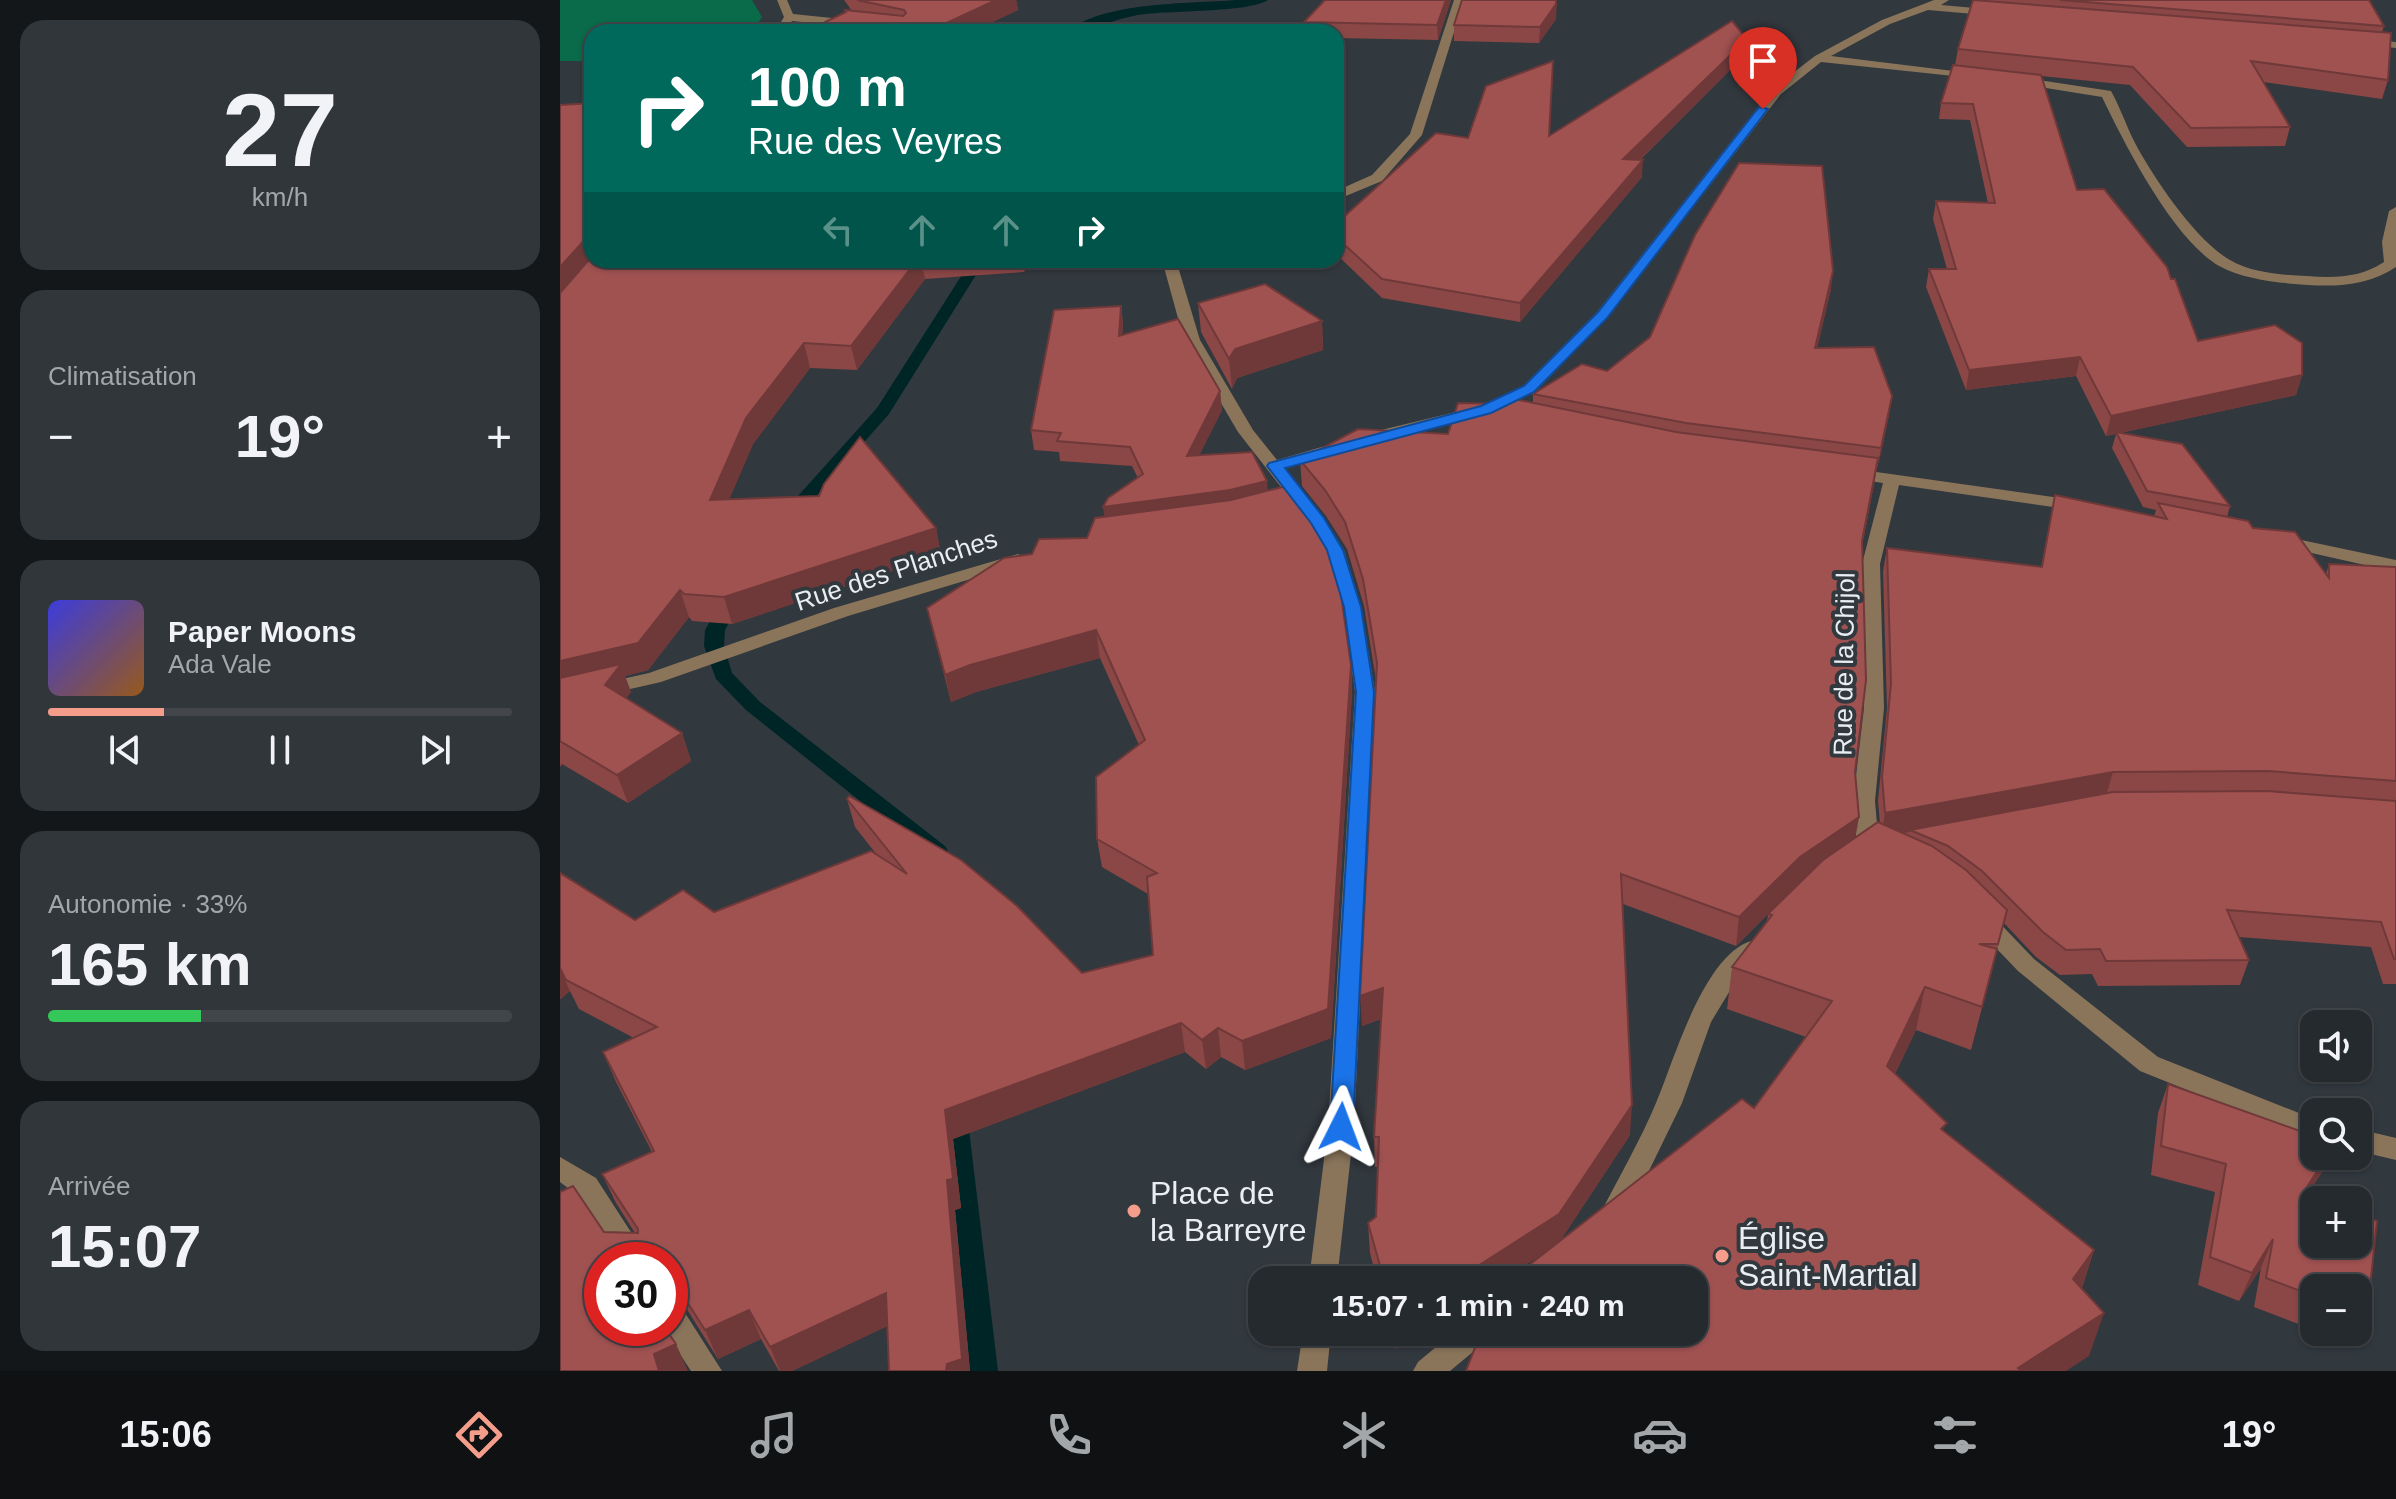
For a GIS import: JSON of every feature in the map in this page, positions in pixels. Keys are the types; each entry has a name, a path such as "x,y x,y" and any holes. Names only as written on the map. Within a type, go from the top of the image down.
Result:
{"street":[{"path":"782,0 789,17"},
{"path":"1344,192 1377,178 1416,135 1459,0"},
{"path":"1275,466 1486,409 1529,389 1602,315 1777,91 1819,58 1886,22 1944,0"},
{"path":"1925,6 2003,14"},
{"path":"785,24 789,17"},
{"path":"789,17 861,24"},
{"path":"2350,41 2396,45"},
{"path":"1819,58 1994,78"},
{"path":"2010,80 2107,94 2135,154 2198,239 2223,263 2261,275 2304,281 2345,282 2378,274 2391,264 2389,242 2396,211"},
{"path":"1171,268 1192,340 1246,432 1318,522 1335,550 1352,607 1365,692 1341,1127 1325,1266"},
{"path":"1486,409 1515,418"},
{"path":"1825,470 2095,508"},
{"name":"Rue de la Chijol","path":"1868,851 1864,801 1874,708 1871,564 1892,480"},
{"path":"1275,508 1299,501"},
{"path":"2260,536 2396,566"},
{"name":"Rue des Planches","path":"560,699 654,678 841,612 1037,553"},
{"path":"1843,868 1868,851 1896,854"},
{"path":"1967,904 2026,965 2149,1064 2300,1124"},
{"path":"1598,1232 1609,1223 1669,1103 1699,1020 1732,968 1764,936"},
{"path":"2372,1143 2396,1149"},
{"path":"560,1168 586,1186 623,1242"},
{"path":"688,1342 707,1371"},
{"path":"1312,1371 1315,1346"},
{"path":"1428,1371 1459,1346"}],"green space":[{"path":"560,0 752,0 762,17 757,24 584,24 584,61 560,61"}],"building":[{"path":"857,0 996,0 944,24 823,24 845,10 903,16 906,13"},
{"path":"1325,0 1446,0 1437,25 1304,22"},
{"path":"1462,0 1556,0 1556,4 1540,27 1454,25"},
{"path":"1973,0 2391,33 2388,80 2251,61 2290,127 2191,128 2133,67 1958,49"},
{"path":"2060,0 2369,0 2384,26"},
{"path":"1732,21 1747,39 1623,159 1643,160 1520,303 1382,279 1344,244 1344,217 1436,133 1468,138 1486,86 1553,61 1549,136"},
{"path":"1953,65 2041,75 2077,190 2104,189 2167,267 2171,279 2175,279 2198,341 2275,325 2302,343 2302,375 2111,416 2080,357 1969,370 1929,269 1956,269 1936,201 1995,203 1973,104 1941,103"},
{"path":"584,104 584,241 560,267 560,105"},
{"path":"1739,163 1822,166 1833,271 1815,348 1874,347 1892,396 1881,448 1686,423 1533,394 1582,364 1607,371 1650,337 1695,235"},
{"path":"584,265 584,268 911,268 851,346 804,343 746,418 710,500 819,496 824,484 860,437 936,528 724,597 684,594 680,590 638,643 560,661 560,293"},
{"path":"1265,284 1322,321 1235,349 1229,359 1198,303"},
{"path":"1121,306 1119,336 1178,319 1220,391 1187,456 1252,452 1267,481 1230,490 1103,507 1108,498 1143,474 1130,447 1057,441 1061,433 1031,430 1054,310"},
{"path":"1514,399 1676,432 1878,458 1862,541 1866,680 1855,772 1859,817 1800,857 1739,917 1621,874 1632,1105 1559,1214 1478,1266 1380,1266 1368,1223 1376,1217 1379,1137 1374,1137 1383,988 1360,996 1377,663 1363,579 1345,522 1325,490 1300,460 1358,429 1448,434 1458,403 1506,404"},
{"path":"2116,432 2182,444 2230,506 2147,491"},
{"path":"1294,484 1322,525 1339,581 1351,665 1328,1009 1242,1041 1218,1028 1202,1040 1181,1023 945,1110 953,1179 947,1180 962,1359 947,1364 946,1371 889,1371 886,1293 770,1347 749,1310 705,1330 688,1303 688,1242 584,1242 584,1346 672,1346 654,1354 659,1371 560,1371 560,1192 573,1186 604,1232 638,1233 602,1174 654,1151 603,1052 657,1027 566,980 560,968 560,873 635,920 683,890 714,912 871,851 907,874 847,799 849,796 961,860 1017,906 1082,973 1153,955 1147,877 1157,873 1097,839 1096,777 1145,740 1096,630 970,665 945,675 927,608 1004,558 1032,554 1039,539 1087,538 1095,518 1231,500"},
{"path":"2055,495 2167,519 2158,503 2248,521 2253,528 2295,532 2329,578 2329,564 2396,567 2396,781 2268,771 2113,772 1885,813 1882,777 1891,684 1887,548 2042,567"},
{"path":"621,664 605,685 682,733 617,775 560,741 560,678"},
{"path":"2267,791 2396,801 2396,959 2381,922 2227,910 2249,960 2106,961 2100,949 2066,950 2043,932 1982,871 1948,846 1910,830 2113,792"},
{"path":"1878,822 1932,846 1966,870 2007,910 1998,944 1979,944 1997,949 1982,1007 1925,987 1887,1066 1947,1123 1941,1129 2094,1250 2073,1279 2104,1313 2018,1368 2022,1371 1466,1371 1476,1346 1708,1346 1708,1266 1528,1266 1742,1099 1754,1108 1832,1001 1732,967 1772,915 1768,914 1823,860"},
{"path":"2168,1084 2300,1131 2300,1170 2318,1170 2308,1186 2300,1186 2300,1258 2372,1258 2372,1219 2377,1221 2371,1274 2300,1274 2300,1291 2266,1278 2273,1239 2252,1273 2210,1257 2226,1164 2161,1146"}],"waterway":[{"path":"1089,24 1140,11 1263,0"},
{"path":"789,516 883,411 973,268"},
{"path":"733,598 715,630 714,646 723,675 753,706 937,851"},
{"path":"954,1113 983,1371"}],"place":[{"name":"Place de la Barreyre","path":"1134,1211"},
{"name":"Église Saint-Martial","path":"1722,1256"}],"route":[{"path":"1341,1127 1365,692 1352,607 1335,550 1318,522 1275,466 1362,440 1486,409 1529,389 1602,315 1763,109"}]}
